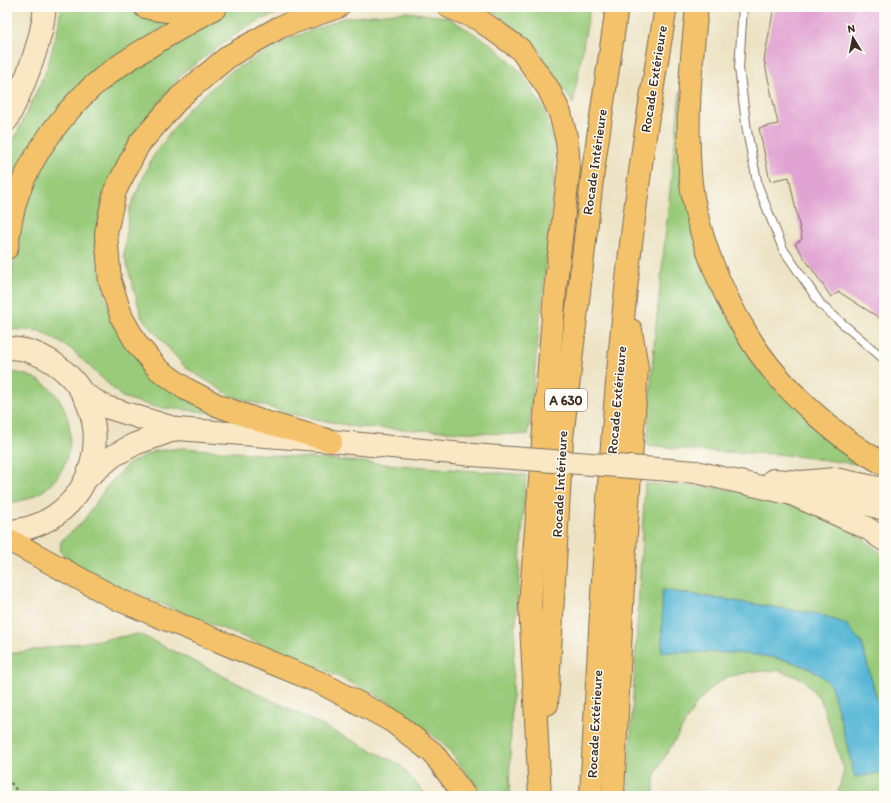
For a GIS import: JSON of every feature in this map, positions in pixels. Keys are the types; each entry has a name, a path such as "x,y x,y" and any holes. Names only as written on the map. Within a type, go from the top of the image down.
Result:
{"highway":[{"path":"145,7 161,12 182,11 196,7"},
{"path":"7,248 10,227 18,195 32,162 54,130 78,103 106,76 216,7"},
{"path":"331,441 258,420 219,406 186,389 158,369 137,344 122,318 110,281 106,233 115,191 139,144 180,97 229,56 280,27 338,7"},
{"path":"449,7 478,19 520,49 548,88 560,113 566,141 569,168 555,291 530,605 540,796"},
{"name":"Rocade Intérieure","path":"543,796 562,438 593,171 617,7"},
{"name":"Rocade Extérieure","path":"591,796 605,530 626,298 640,172 666,7"},
{"path":"697,7 688,122 690,174 699,221 715,269 751,340 778,376 810,409 841,436 884,464"},
{"path":"613,796 624,564 637,368 626,298"},
{"path":"7,539 117,598 323,684 392,720 433,753 465,796"}],"main road":[{"path":"7,120 36,48 45,7"},
{"path":"7,348 18,348 44,356 67,372 84,394 94,421 95,449 88,477"},
{"path":"84,394 106,407 177,429 801,482 835,479 884,489"},
{"path":"7,531 22,530 50,520 72,502 88,477 113,456 135,444 177,429"},
{"path":"696,472 792,494 867,528 884,540"},
{"path":"801,482 833,495 884,509"}],"lane":[{"path":"743,7 739,68 747,131 758,186 783,249 822,306 884,359"}],"path":[{"path":"7,778 21,796"}],"green space":[{"path":"61,7 133,7 174,21 121,54 7,212 7,155 46,71 58,28"},
{"path":"229,7 292,7 247,26 184,72 133,134 103,195 95,246 105,297 125,342 224,414 155,407 122,397 70,348 40,331 7,329 7,301 11,290 16,236 29,185 61,132 101,89 183,34"},
{"path":"484,7 590,7 573,104 540,52 500,16"},
{"path":"406,12 447,17 494,46 521,72 545,111 554,145 554,187 528,435 356,427 292,414 231,396 185,367 142,318 124,255 129,210 152,158 188,109 229,73 284,41 343,18"},
{"path":"680,92 684,170 742,338 873,466 778,454 702,451 647,445 653,356"},
{"path":"7,372 34,378 54,392 66,413 70,436 66,459 55,480 35,496 7,503"},
{"path":"183,448 526,475 513,665 509,796 481,796 473,781 443,743 392,703 316,666 158,603 91,574 60,552 61,541 82,523 105,489 128,464 154,451"},
{"path":"645,484 725,489 788,504 831,521 851,531 869,543 884,556 884,726 862,644 846,624 818,614 663,590 662,652 750,654 796,663 814,671 829,683 831,688 855,777 884,772 884,796 837,796 844,770 821,700 803,679 778,670 749,672 727,677 712,687 697,703 657,770 654,779 654,796 629,796 629,769"},
{"path":"139,634 399,764 427,796 7,796 7,654"}],"water":[{"path":"662,590 818,614 846,624 862,644 884,726 884,772 855,777 831,688 829,683 814,671 796,663 750,654 662,652"}],"building":[{"path":"774,7 884,7 884,321 839,292 831,297 795,244 802,239 789,177 770,181 759,128 778,124 764,60"}]}
